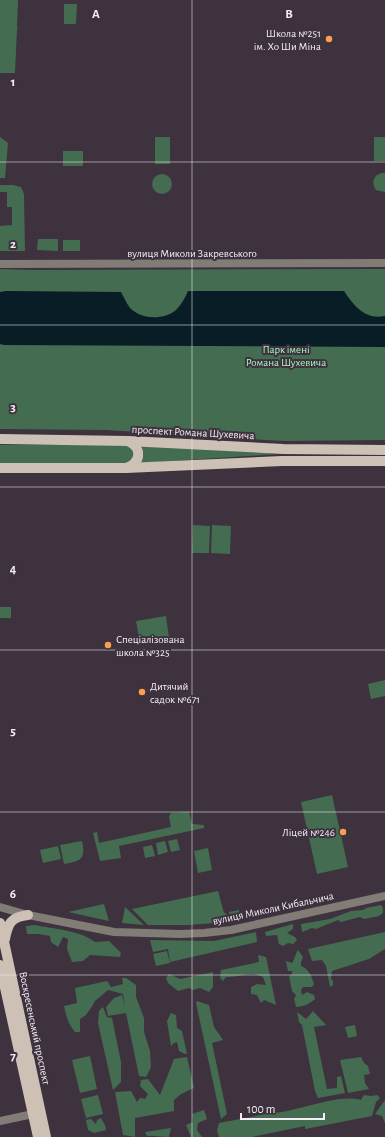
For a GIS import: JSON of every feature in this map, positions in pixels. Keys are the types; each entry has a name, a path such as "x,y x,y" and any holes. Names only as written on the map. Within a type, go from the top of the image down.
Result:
{"main road":[{"name":"проспект Романа Шухевича","path":"0,440 128,441 283,449 385,450"},
{"path":"126,468 136,462 138,454 136,446 128,441"},
{"path":"0,468 126,468 282,461 385,461"},
{"path":"4,943 6,932 11,922 16,917 28,915"},
{"name":"Воскресенський проспект","path":"0,923 46,1137"},
{"name":"Воскресенський проспект","path":"0,965 38,1137"}],"street":[{"name":"вулиця Миколи Закревського","path":"0,264 385,263"},
{"name":"вулиця Миколи Кибальчича","path":"0,907 28,915 114,932 167,934 204,933 231,930 385,896"},
{"path":"0,1121 33,1114"}],"green space":[{"path":"0,0 18,0 15,73 0,73"},
{"path":"64,4 77,4 76,24 64,24"},
{"path":"0,137 8,143 5,178 0,178"},
{"path":"155,137 170,137 170,164 155,164"},
{"path":"374,137 385,137 385,161 374,161"},
{"path":"63,151 83,151 83,166 63,166"},
{"path":"385,173 385,192 376,190 373,182 375,177"},
{"path":"162,174 169,177 172,184 169,191 162,194 155,191 152,184 155,177"},
{"path":"0,185 13,185 21,187 24,194 25,251 0,251 0,226 12,225 12,207 7,207 7,192 0,192"},
{"path":"38,239 58,239 58,251 37,250"},
{"path":"63,240 80,240 80,251 63,251"},
{"name":"Парк імені Романа Шухевича","path":"0,269 385,269 385,440 284,441 106,430 0,429"},
{"path":"0,445 129,445 134,452 133,458 127,463 0,463"},
{"path":"141,445 279,454 141,463 144,454"},
{"path":"193,525 210,526 209,553 192,553"},
{"path":"212,525 231,526 230,554 211,553"},
{"path":"0,607 11,607 11,618 0,618"},
{"path":"166,616 169,638 140,643 136,621"},
{"path":"385,680 385,696 371,699 368,684"},
{"path":"332,795 348,867 317,874 301,802"},
{"path":"189,812 192,824 204,825 204,828 119,846 121,858 100,861 93,833 97,832 99,843 171,827 169,817 171,813"},
{"path":"177,839 180,850 171,852 168,841"},
{"path":"82,841 83,855 81,858 75,862 64,864 60,845"},
{"path":"165,841 168,852 158,855 156,843"},
{"path":"152,845 155,856 145,858 143,847"},
{"path":"58,846 61,859 43,863 40,850"},
{"path":"208,848 212,870 198,873 194,851"},
{"path":"218,891 228,922 188,925 148,925 132,909"},
{"path":"104,904 109,921 68,912"},
{"path":"381,905 383,908 383,913 379,916 364,919 360,917 341,922 338,920 316,929 312,928 302,932 301,924 330,919 351,911 363,910"},
{"path":"125,907 144,925 122,923"},
{"path":"239,910 240,917 238,920 231,922 229,912"},
{"path":"293,924 293,929 287,933 295,937 297,940 293,944 288,943 283,946 279,944 277,935 266,936 265,932"},
{"path":"35,925 74,932 95,942 109,941 121,953 120,957 90,955 83,961 72,962 67,949 68,939 63,937 58,947 51,942 50,936 27,934 26,926"},
{"path":"256,932 257,942 170,962 168,949 153,952 150,940 214,941"},
{"path":"385,932 385,949 369,959 332,971 331,979 333,981 333,985 330,987 326,966 322,960 312,961 308,949"},
{"path":"298,950 303,957 301,966 308,971 314,984 312,987 303,987 301,990 302,995 307,992 314,995 315,999 306,1005 296,1007 294,999 296,995 292,991 289,976 292,974 292,971 288,971 286,961 292,963"},
{"path":"167,951 170,963 156,966 153,954"},
{"path":"258,955 266,957 276,1005 264,1000 261,1003 257,995 251,994 251,987 257,984 266,985 263,977 249,974 226,977 223,981 220,978 221,970 259,962"},
{"path":"213,972 213,987 209,992 200,988 193,990 189,988 178,991 168,983 166,978 169,974 180,979"},
{"path":"122,978 126,978 136,985 136,997 144,1018 144,1032 150,1051 151,1067 146,1077 139,1076 126,1013 108,1016 106,1007 114,998 122,995 125,1007 123,994 108,990 95,1001 86,1015 80,1019 80,1032 75,1032 69,1023 64,1006 77,1003 75,988 107,981 111,987 123,984"},
{"path":"197,1001 209,1005 214,1027 223,1040 212,1043 227,1114 221,1119 196,1003"},
{"path":"103,1007 107,1017 112,1018 121,1062 121,1082 113,1090 98,1023 99,1011"},
{"path":"313,1011 326,1025 314,1027 327,1089 337,1088 337,1077 341,1076 345,1093 318,1098 315,1091 302,1025 299,1022 297,1012 306,1019"},
{"path":"171,1013 176,1015 177,1028 182,1031 187,1054 179,1051 177,1042 171,1046 167,1021"},
{"path":"355,1025 357,1036 348,1038 345,1027"},
{"path":"90,1056 97,1089 80,1093 72,1060"},
{"path":"187,1057 194,1088 181,1094 174,1100 174,1111 135,1118 135,1137 123,1135 115,1092 131,1091 137,1102 140,1098 145,1099 148,1094 140,1086 141,1080 148,1079 160,1095 174,1059"},
{"path":"361,1057 364,1063 368,1066 370,1074 364,1075 365,1083 369,1089 348,1093 340,1060"},
{"path":"98,1095 103,1114 86,1118 81,1099"},
{"path":"364,1095 377,1095 380,1098 376,1102 372,1116 305,1129 305,1126 252,1137 219,1137 217,1131 219,1123 293,1110 341,1099 361,1100"},
{"path":"385,1100 385,1123 382,1116 375,1114"},
{"path":"204,1110 207,1119 198,1123 197,1130 202,1137 191,1137 186,1125 193,1122 192,1114"},
{"path":"101,1118 106,1130 94,1133 88,1130 86,1120 91,1119 96,1124 97,1120"},
{"path":"171,1128 169,1137 147,1136 145,1132"}],"water":[{"path":"188,291 344,291 356,307 361,311 372,316 385,316 385,347 4,345 0,344 0,292 121,292 130,308 135,312 147,317 159,317 165,316 176,310 180,306"}],"place":[{"name":"Школа №251 ім. Хо Ши Міна","path":"329,39"},
{"name":"Спеціалізована школа №325","path":"108,645"},
{"name":"Дитячий садок №671","path":"142,692"},
{"name":"Ліцей №246","path":"343,832"}]}
